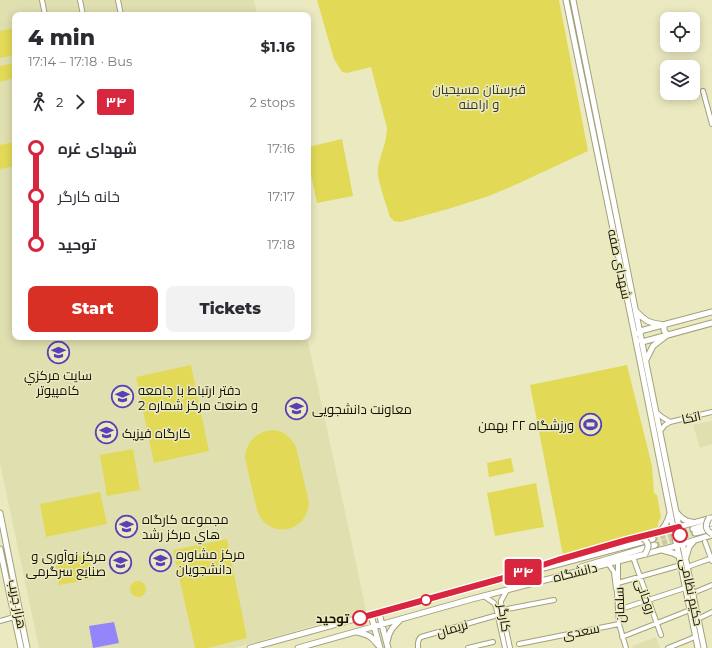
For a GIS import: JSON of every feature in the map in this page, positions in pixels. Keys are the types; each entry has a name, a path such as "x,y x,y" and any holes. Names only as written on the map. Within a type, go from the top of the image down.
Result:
{"main road":[{"name":"شهدای صفه","path":"566,0 673,510"},
{"name":"شهدای صفه","path":"573,0 660,431 676,528"},
{"path":"579,65 586,64"},
{"path":"636,310 644,319 664,325"},
{"path":"712,312 640,331 636,337 642,342 712,323"},
{"path":"664,325 664,330 667,335"},
{"path":"646,360 653,346 667,335"},
{"path":"659,532 664,528 673,510 686,521 695,523"},
{"name":"هزار جریب","path":"0,513 27,648"},
{"path":"711,520 694,531 712,529"},
{"path":"711,520 706,523 708,532 712,535"},
{"name":"دانشگاه","path":"250,648 500,579 558,560 659,532 711,520"},
{"name":"حکیم نظامی","path":"676,528 681,536 681,565 698,648"},
{"name":"حکیم نظامی","path":"676,528 675,537 689,566 704,648"},
{"name":"دانشگاه","path":"374,627 402,618 659,550 680,549 694,541 712,535"},
{"path":"641,537 648,544 645,554"},
{"path":"686,558 694,541"},
{"path":"500,579 654,542 507,590"},
{"path":"0,549 21,648"},
{"path":"659,550 666,551 680,549"},
{"path":"9,590 15,589"},
{"path":"379,613 387,646"},
{"path":"371,615 380,647"},
{"path":"387,646 389,634 392,628 402,618"},
{"path":"298,648 374,627"},
{"path":"356,632 373,638 380,647"}],"street":[{"path":"42,0 44,12"},
{"path":"80,0 82,12"},
{"path":"118,0 120,12"},
{"path":"703,91 712,124"},
{"path":"656,412 670,422 660,431"},
{"name":"اتکا","path":"670,422 712,412"},
{"path":"689,566 712,559 704,542"},
{"name":"روحانی","path":"632,557 661,635"},
{"name":"سلمان","path":"618,561 615,569 618,583 617,593 619,624 626,648"},
{"path":"608,563 615,569 617,593"},
{"path":"618,583 681,565"},
{"path":"693,593 712,585"},
{"path":"618,610 685,588"},
{"name":"کارگر","path":"507,590 501,601 510,648"},
{"name":"کارگر","path":"484,596 494,603 496,607 505,648"},
{"path":"502,610 554,600"},
{"path":"622,637 690,610"},
{"path":"698,619 712,612"},
{"name":"نریمان","path":"418,648 417,642 421,637 494,616"},
{"path":"0,621 14,617"},
{"name":"سعدی","path":"519,644 619,624"},
{"path":"668,648 696,637"},
{"path":"468,648 493,642"}],"shaded area":[{"path":"0,0 254,0 256,12 12,12 12,340 308,340 366,611 234,648 39,648 0,463"},
{"path":"712,421 712,444 700,448 693,425"},
{"path":"114,622 119,643 93,648 89,626"},
{"path":"656,637 660,648 633,648 632,646"}],"green space":[{"name":"قبرستان مسیحیان و ارامنه","path":"317,0 559,0 588,151 489,196 400,222 394,221 390,217 378,173 387,128 371,67 347,73 342,72 334,59"},
{"path":"12,29 12,56 0,58 0,31"},
{"path":"12,64 11,79 0,82 0,66"},
{"path":"342,139 353,196 317,203 311,174 311,146"},
{"path":"12,143 12,167 0,169 0,145"},
{"path":"191,365 209,451 154,463 136,377"},
{"name":"ورزشگاه ۲۲ بهمن","path":"627,365 652,466 654,493 657,495 661,517 658,527 563,555 530,385"},
{"path":"273,430 287,435 296,447 309,502 307,513 302,521 294,527 286,529 277,529 269,526 262,520 257,510 245,458 250,442 253,438 267,431"},
{"path":"133,449 140,490 107,496 100,455"},
{"path":"511,458 514,472 489,477 487,463"},
{"path":"536,483 544,527 495,536 487,493"},
{"path":"100,492 107,524 46,537 40,504"},
{"path":"227,539 247,638 208,648 195,648 173,550"},
{"path":"88,554 93,579 59,585 55,561"},
{"path":"138,581 144,583 146,589 144,595 138,597 132,595 130,589 132,583"}],"tunnel":[{"path":"653,539 693,529"},
{"path":"655,545 695,533"}],"bus line":[{"name":"۳۴","path":"360,618 500,579 558,560 650,534 679,527 680,535"}],"place":[{"name":"سايت مرکزي کامپيوتر","path":"58,353"},
{"name":"دفتر ارتباط با جامعه و صنعت مرکز شماره 2","path":"123,397"},
{"name":"معاونت دانشجویی","path":"296,409"},
{"name":"ورزشگاه ۲۲ بهمن","path":"590,425"},
{"name":"کارگاه فیزیک","path":"106,433"},
{"name":"مجموعه کارگاه هاي مرکز رشد","path":"127,526"},
{"name":"مرکز مشاوره دانشجویان","path":"161,561"},
{"name":"مرکز نوآوری و صنایع سرگرمی","path":"121,563"},
{"name":"توحید","path":"360,618"}]}
